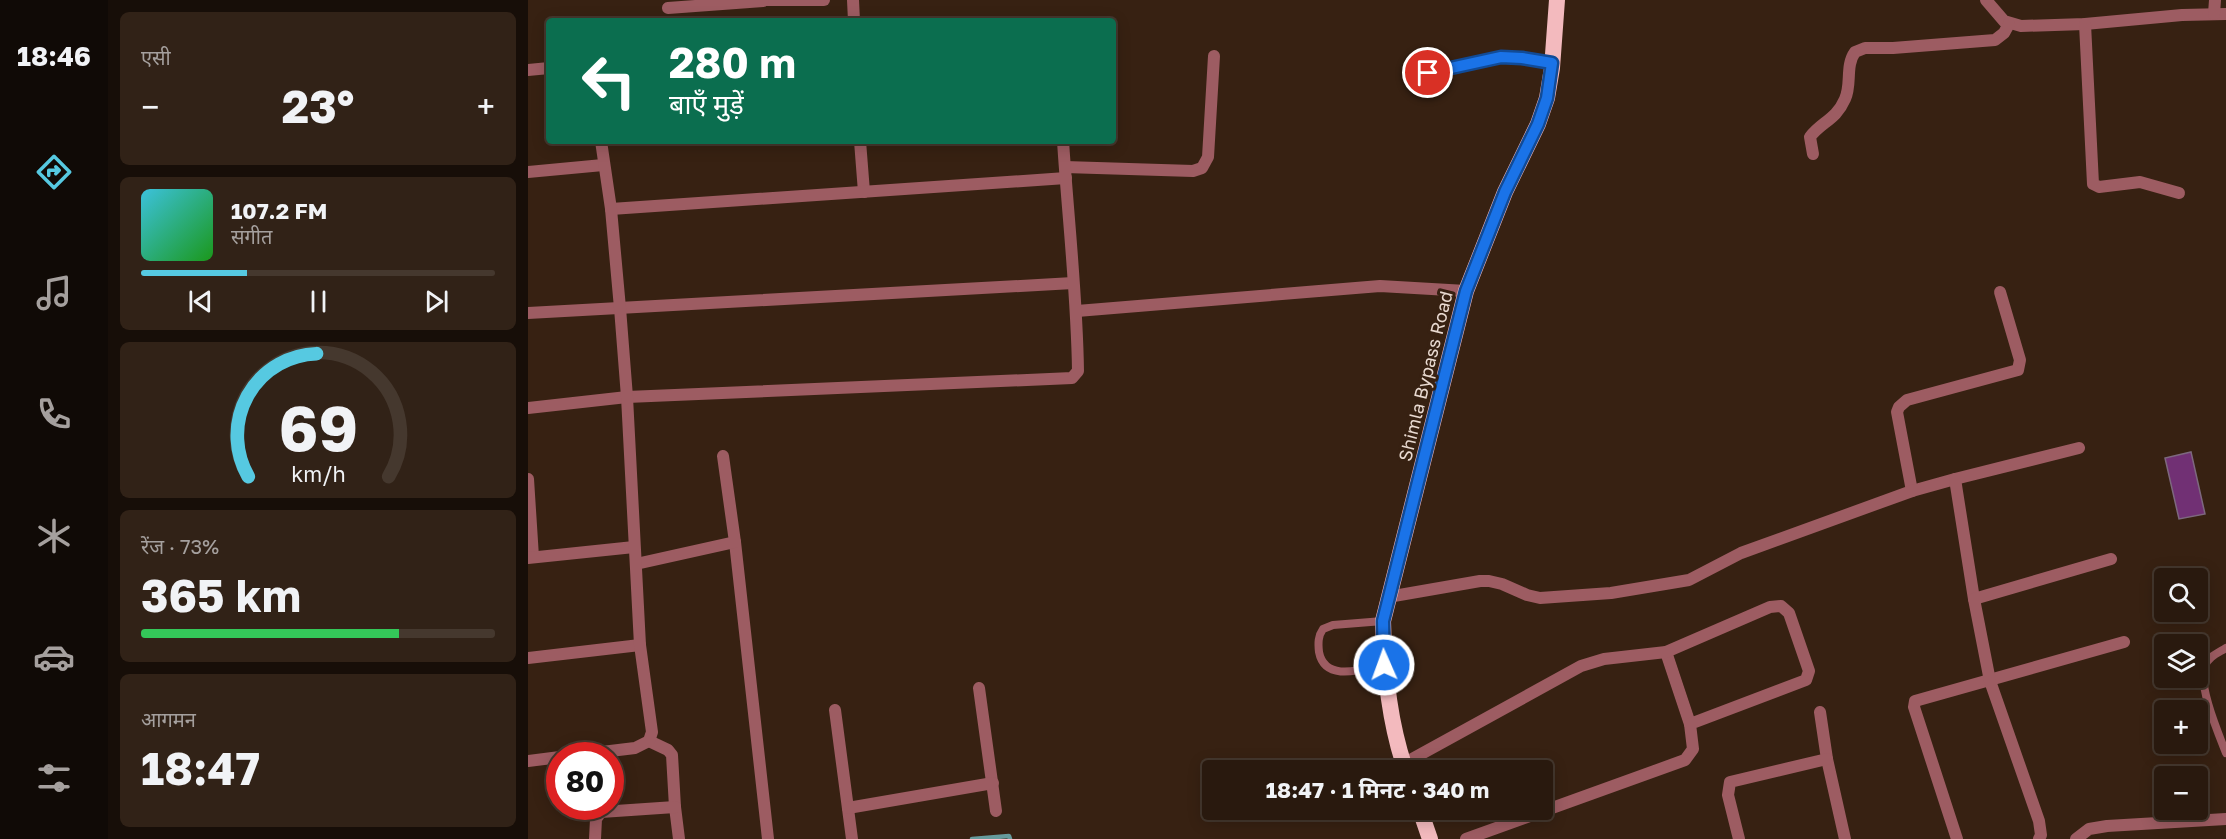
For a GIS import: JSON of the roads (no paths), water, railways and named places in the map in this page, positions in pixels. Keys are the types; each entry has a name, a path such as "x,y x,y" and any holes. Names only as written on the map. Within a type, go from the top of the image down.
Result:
{"highway":[{"name":"Shimla Bypass Road","path":"1402,760 1389,702 1384,665 1383,621 1466,291 1505,192 1538,124 1547,98 1557,0"},
{"path":"1423,820 1430,839"}],"street":[{"path":"668,8 763,0 824,0"},
{"path":"853,0 854,18"},
{"path":"1986,0 2009,24 2021,26 2085,24 2220,14 2215,0"},
{"path":"1813,154 1810,137 1837,113 1845,101 1850,86 1850,61 1855,52 1865,48 1995,40 2004,33 2009,24"},
{"path":"2085,24 2093,184 2099,187 2140,182 2179,193"},
{"path":"611,209 864,192 1066,172 1193,171 1202,168 1208,157 1214,56"},
{"path":"1410,77 1501,57 1552,63"},
{"path":"528,70 546,68"},
{"path":"601,144 611,209 620,308 640,645 652,732 649,741 635,748 624,749"},
{"path":"860,144 864,192"},
{"path":"528,408 627,397 1068,380 1078,371 1077,310 1063,144"},
{"path":"528,172 603,165"},
{"path":"528,313 1073,283"},
{"path":"1077,310 1380,286 1466,291"},
{"path":"1912,491 1897,412 1902,403 2018,370 2020,360 2000,292"},
{"path":"1388,597 1480,581 1502,584 1540,598 1611,593 1689,580 1741,553 1912,491 2079,448"},
{"path":"723,456 735,542 768,839"},
{"path":"528,479 530,557 634,547"},
{"path":"1955,479 1990,681 2039,821 2041,835 2039,839"},
{"path":"636,564 735,542"},
{"path":"1974,599 2111,559"},
{"path":"1416,760 1581,666 1604,659 1666,652 1775,606 1781,606 1789,613 1796,632 1809,671 1806,680 1690,724"},
{"path":"1957,839 1914,704 1918,699 1990,681 2124,642"},
{"path":"528,658 640,645"},
{"path":"1466,839 1689,757 1693,749 1690,724 1666,652"},
{"path":"980,688 996,811"},
{"path":"835,710 852,839"},
{"path":"1820,712 1827,759 1845,839"},
{"path":"649,741 669,750 672,755 679,839"},
{"path":"528,761 546,759"},
{"path":"1739,839 1728,795 1730,782 1827,759"},
{"path":"848,808 993,783"},
{"path":"595,839 596,819 601,812 675,807"},
{"path":"2076,839 2090,829 2107,826 2226,819"}],"lane":[{"path":"1383,621 1333,625 1323,629 1318,640 1321,659 1334,671 1347,672 1384,665"},
{"path":"2226,648 2212,656 2207,662 2204,676 2209,707 2226,753"}],"waterway":[{"path":"972,839 1009,836 1010,839"}]}
